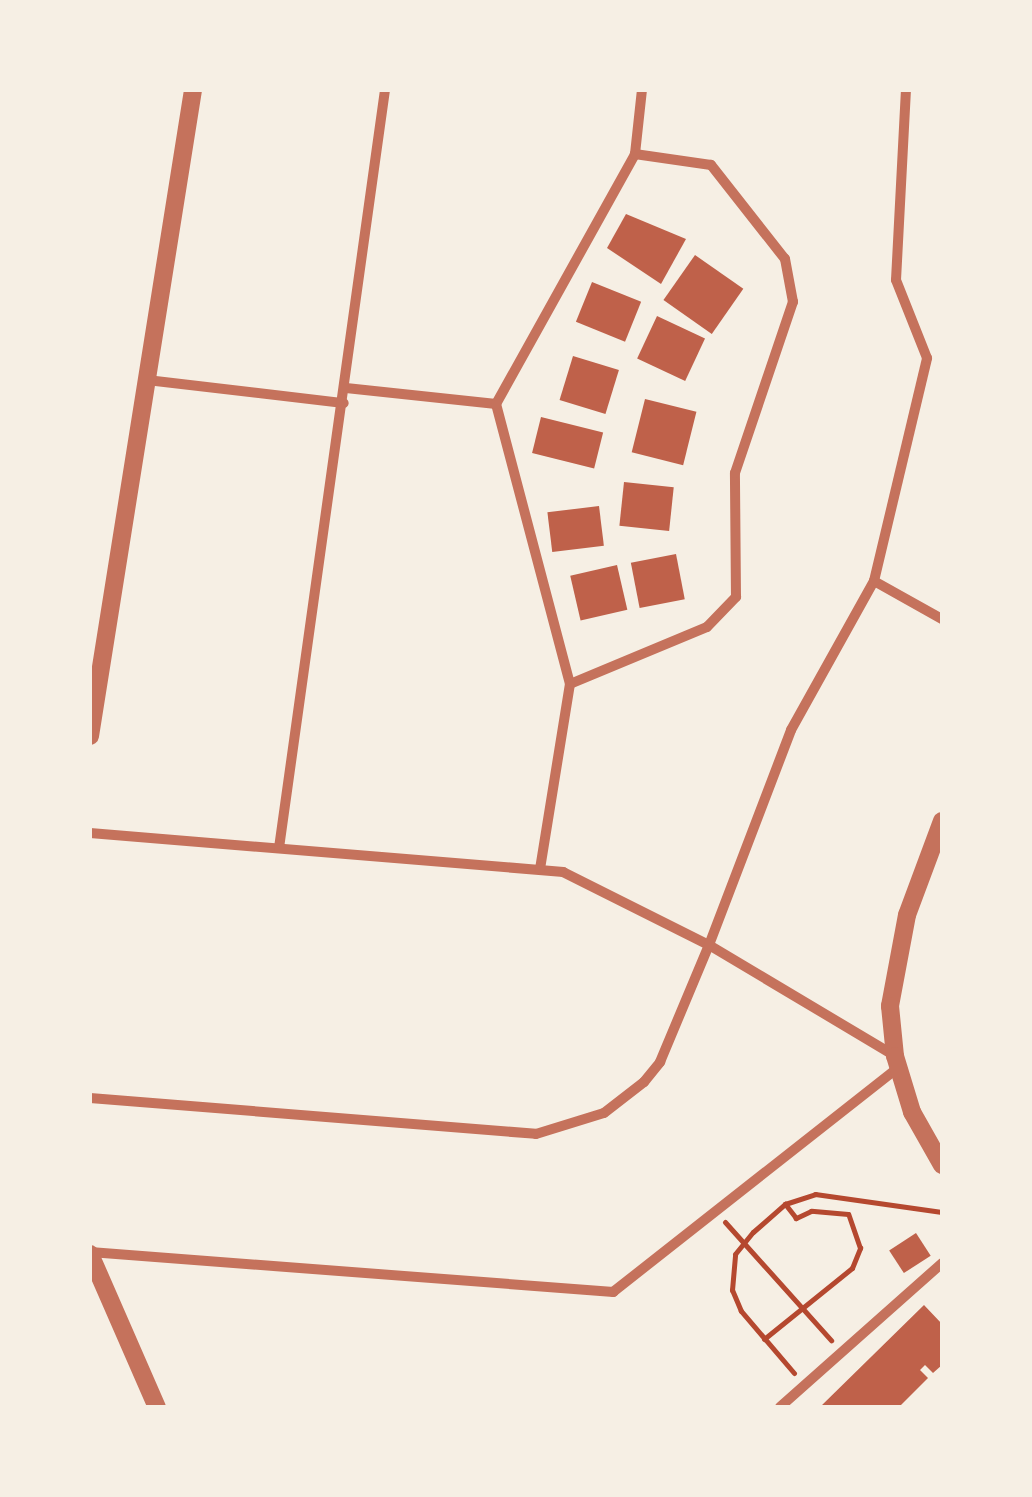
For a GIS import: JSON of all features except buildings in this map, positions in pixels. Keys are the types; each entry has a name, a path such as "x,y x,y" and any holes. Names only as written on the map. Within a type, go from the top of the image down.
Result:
{"street":[{"path":"90,736 193,90"},
{"path":"279,848 385,90"},
{"path":"540,868 570,684 496,404 635,154 642,90"},
{"path":"90,1098 559,1131 604,1113 644,1082 660,1062 709,945 791,730 874,581 927,352 896,280 906,90"},
{"path":"570,684 694,633 718,619 736,596 735,473 793,302 785,258 711,165 635,154"},
{"path":"927,352 942,354"},
{"path":"147,380 344,403"},
{"path":"346,388 496,404"},
{"path":"874,581 942,619"},
{"path":"942,821 923,864 894,975 896,1062 922,1136 942,1165"},
{"path":"90,833 540,868 583,880 709,945 896,1062"},
{"path":"157,1407 90,1253 604,1294 716,1212 896,1062"},
{"path":"780,1407 942,1264"}],"path":[{"path":"805,1386 764,1339 732,1290 743,1242 785,1204 816,1194 942,1212"},
{"path":"842,1211 844,1198"},
{"path":"764,1339 857,1260 857,1224 842,1211 796,1218 785,1204"},
{"path":"716,1212 842,1352"}]}
